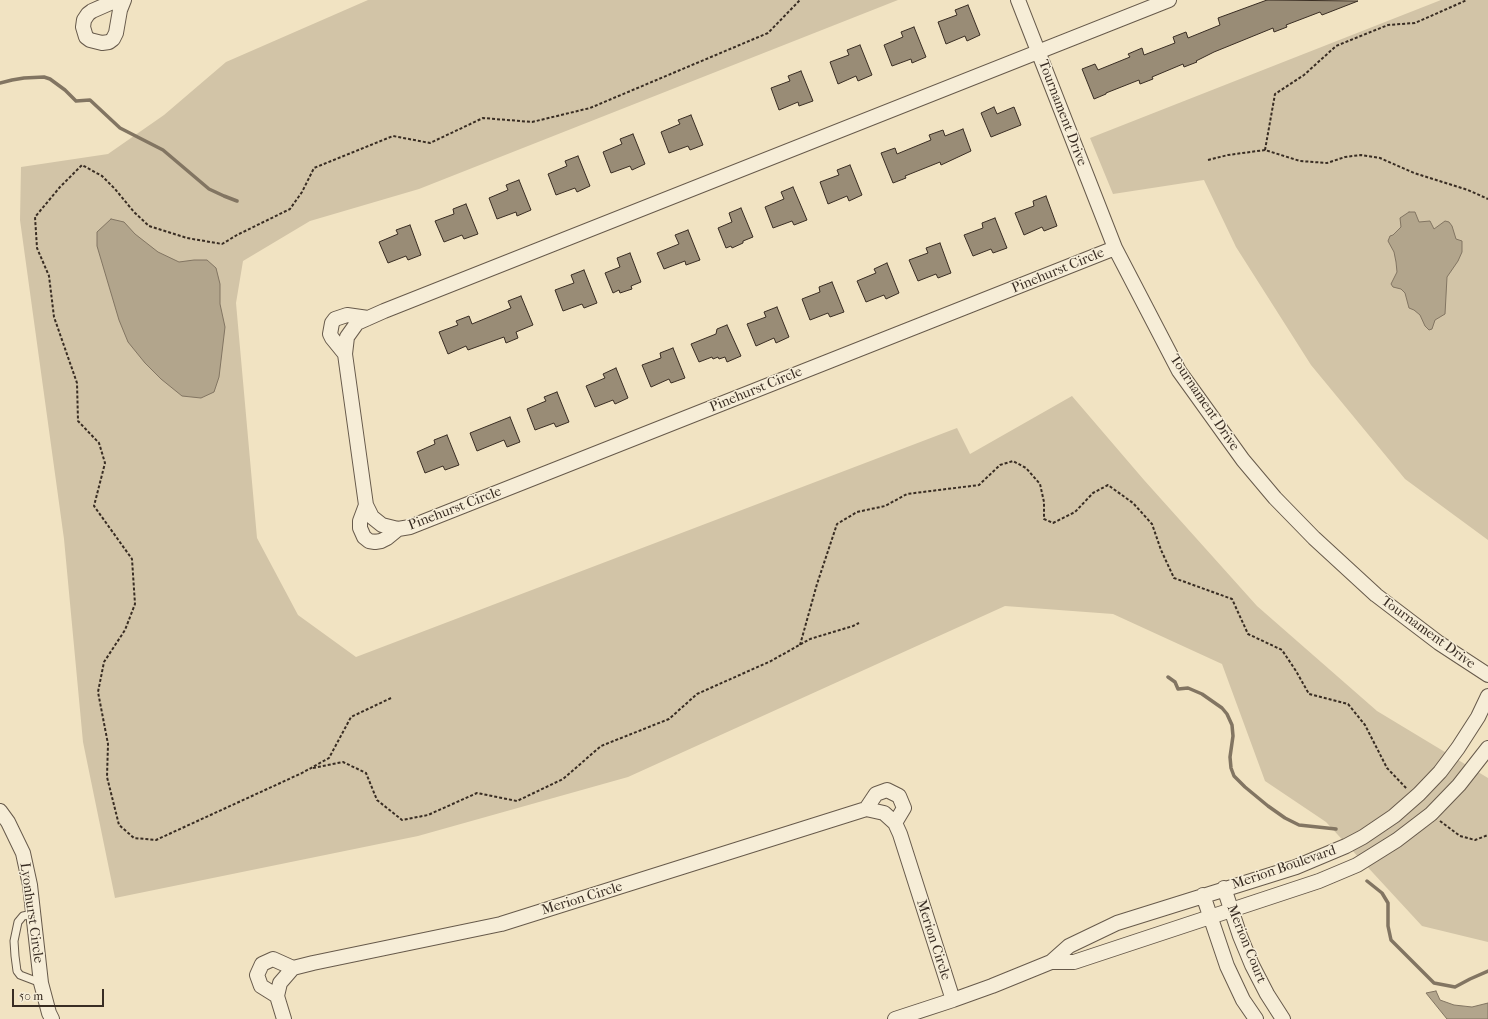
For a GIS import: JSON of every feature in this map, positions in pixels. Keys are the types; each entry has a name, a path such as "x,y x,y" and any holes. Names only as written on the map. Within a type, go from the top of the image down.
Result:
{"street":[{"path":"117,0 88,14 84,20 83,27 86,37 102,44 113,39 116,33 120,10 124,0"},
{"name":"Tournament Drive","path":"1018,0 1115,248 1179,371 1243,460 1275,498 1314,538 1376,595 1439,643 1488,675"},
{"name":"Pinehurst Circle","path":"1115,248 410,527 398,529 387,527 372,517 366,505 345,354 346,343 350,332 357,324 368,318 1169,0"},
{"name":"Pinehurst Circle","path":"345,354 330,334 332,324 335,319 347,315 368,318"},
{"name":"Pinehurst Circle","path":"366,505 360,521 360,528 361,532 369,541 381,541 398,529"},
{"name":"Merion Boulevard","path":"953,1000 1051,962 1069,946 1117,923 1224,888 1296,867 1346,846 1394,816 1415,798 1440,772 1478,717 1488,696"},
{"name":"Merion Boulevard","path":"1051,962 1074,962 1319,881 1357,865 1397,840 1431,814 1459,785 1488,748"},
{"path":"866,809 876,794 887,790 899,796 904,808 895,823"},
{"name":"Merion Circle","path":"293,968 501,924 866,809 884,812 895,823 900,834 953,1000"},
{"name":"Lyonhurst Circle","path":"0,810 8,822 23,853 30,885 41,983 52,1019"},
{"name":"Merion Court","path":"1224,888 1240,936 1252,965 1267,994 1283,1019"},
{"name":"Merion Court","path":"1203,895 1227,966 1243,1000 1256,1019"},
{"path":"277,996 261,986 257,975 262,964 273,959 293,968 280,983 277,996 284,1019"},
{"path":"895,1019 953,1000"}],"lane":[{"path":"33,914 23,916 18,922 14,941 16,968 20,976 41,983"}],"path":[{"path":"391,698 351,717 329,758 156,840 134,838 119,825 107,777 108,744 98,692 104,662 125,630 135,604 132,559 94,506 104,463 99,443 78,421 77,383 54,317 49,276 37,248 35,217 60,187 82,165 102,176 134,212 150,226 187,238 222,244 290,209 302,192 314,168 393,136 430,143 483,118 532,122 590,108 768,33 800,0"},
{"path":"1265,150 1275,94 1304,75 1336,46 1388,25 1415,22 1467,0"},
{"path":"1208,160 1228,155 1265,150 1300,161 1327,163 1345,157 1361,155 1380,158 1414,173 1468,190 1488,199"},
{"path":"800,645 817,584 837,524 857,512 885,506 907,494 979,485 1000,465 1013,461 1026,468 1040,484 1044,502 1044,519 1053,523 1075,512 1093,493 1108,485 1133,503 1152,524 1161,550 1174,578 1232,599 1248,634 1282,650 1309,694 1348,704 1364,725 1387,768 1415,798"},
{"path":"310,768 343,762 366,773 377,800 402,820 428,814 477,793 517,801 563,779 601,746 669,719 697,694 771,661 810,639 853,626 858,623"},
{"path":"1431,814 1460,836 1476,840 1488,835"}],"shaded area":[{"path":"368,0 898,0 419,189 310,221 243,261 236,303 257,538 298,615 356,657 957,428 970,454 1072,396 1144,480 1257,606 1377,711 1488,778 1488,942 1422,926 1326,822 1265,781 1222,664 1113,614 1005,606 628,777 418,836 115,898 83,742 64,539 20,220 21,167 108,154 164,115 226,62"},
{"path":"1441,0 1488,0 1488,540 1405,479 1311,365 1236,247 1204,180 1113,194 1090,138"},
{"path":"1409,212 1415,212 1419,222 1430,221 1434,229 1445,221 1449,222 1452,226 1456,239 1462,241 1462,252 1458,261 1447,277 1445,314 1435,320 1432,329 1429,330 1425,326 1420,315 1409,308 1405,293 1401,289 1393,287 1391,284 1397,272 1394,252 1388,241 1390,236 1401,227 1400,218"},
{"path":"111,219 124,222 135,234 158,252 179,262 207,260 216,268 220,284 220,304 225,327 219,377 214,392 201,398 182,396 161,379 145,363 128,342 119,320 97,246 97,232"},
{"path":"1436,991 1440,1000 1454,1005 1472,1007 1488,1003 1488,1019 1447,1019 1426,993"}],"building":[{"path":"1267,0 1358,1 1322,15 1320,12 1286,25 1287,27 1274,32 1273,28 1214,52 1196,61 1197,62 1184,67 1183,64 1152,77 1153,79 1140,84 1139,80 1094,99 1082,69 1095,64 1098,70 1130,57 1128,54 1142,48 1144,55 1175,43 1173,37 1186,32 1188,38 1220,25 1218,18"},
{"path":"968,5 980,35 967,41 965,36 946,44 938,22 957,15 955,10"},
{"path":"914,27 926,57 912,63 911,59 892,66 884,45 903,37 901,32"},
{"path":"860,45 872,75 858,81 856,76 838,84 830,62 849,55 847,50"},
{"path":"801,71 813,101 799,106 798,102 779,110 771,88 790,81 788,76"},
{"path":"994,107 997,114 1014,107 1021,125 991,137 981,113"},
{"path":"691,115 703,145 690,150 688,146 669,153 661,132 680,124 678,120"},
{"path":"963,129 971,151 941,165 940,162 905,176 906,178 893,183 881,153 895,148 897,154 931,140 929,135 943,130 945,136"},
{"path":"633,134 645,164 632,170 630,166 611,173 603,152 622,144 620,139"},
{"path":"578,156 590,186 577,192 575,188 556,195 548,174 567,166 565,161"},
{"path":"850,165 862,195 849,201 847,196 828,204 820,182 839,175 837,170"},
{"path":"519,180 531,210 517,216 516,212 497,219 489,198 508,190 506,185"},
{"path":"793,187 807,220 794,225 792,221 773,228 765,207 784,199 781,192"},
{"path":"1046,196 1057,226 1044,231 1042,227 1024,235 1015,213 1034,206 1033,201"},
{"path":"466,204 478,234 464,239 462,235 444,242 435,221 454,214 453,209"},
{"path":"741,208 753,237 732,248 731,246 726,248 718,228 732,222 729,213"},
{"path":"995,218 1007,248 993,253 991,249 973,256 964,235 983,228 982,223"},
{"path":"410,225 421,255 408,260 406,256 388,263 379,242 398,234 396,230"},
{"path":"688,230 700,260 686,265 685,261 664,269 657,253 679,244 675,235"},
{"path":"940,243 951,273 938,278 936,274 918,281 909,260 928,253 926,248"},
{"path":"630,253 641,282 631,286 632,289 620,293 619,290 613,293 605,273 620,267 617,258"},
{"path":"887,263 899,293 886,299 884,295 866,302 857,281 876,273 874,269"},
{"path":"584,270 597,303 584,308 582,304 563,311 555,290 574,283 571,275"},
{"path":"832,282 844,312 830,317 828,313 810,320 802,299 820,292 819,287"},
{"path":"521,296 533,325 516,332 518,338 506,343 504,337 468,350 466,346 448,354 439,332 458,325 456,321 469,316 472,324 511,308 508,301"},
{"path":"777,307 789,337 776,343 774,338 756,346 747,324 766,317 764,312"},
{"path":"727,325 741,356 727,362 725,357 713,359 712,357 699,362 691,344 716,334 717,329"},
{"path":"673,348 685,378 671,383 669,379 651,387 642,365 661,358 660,353"},
{"path":"616,368 628,398 615,404 613,400 595,407 586,386 605,378 603,374"},
{"path":"557,392 569,422 556,427 554,423 535,430 527,409 546,401 544,397"},
{"path":"510,417 520,442 507,447 504,440 477,451 470,433"},
{"path":"447,435 459,465 445,470 443,466 425,473 417,452 435,444 434,440"}],"waterway":[{"path":"0,83 24,78 44,77 50,79 65,90 76,101 90,100 120,128 163,150 209,189 237,201"},
{"path":"1168,677 1175,682 1178,689 1188,688 1202,694 1222,708 1227,714 1232,725 1233,736 1230,757 1231,768 1234,776 1245,787 1285,818 1299,825 1336,829"},
{"path":"1367,881 1382,893 1388,903 1388,926 1391,940 1434,983 1455,987 1488,971"}]}
